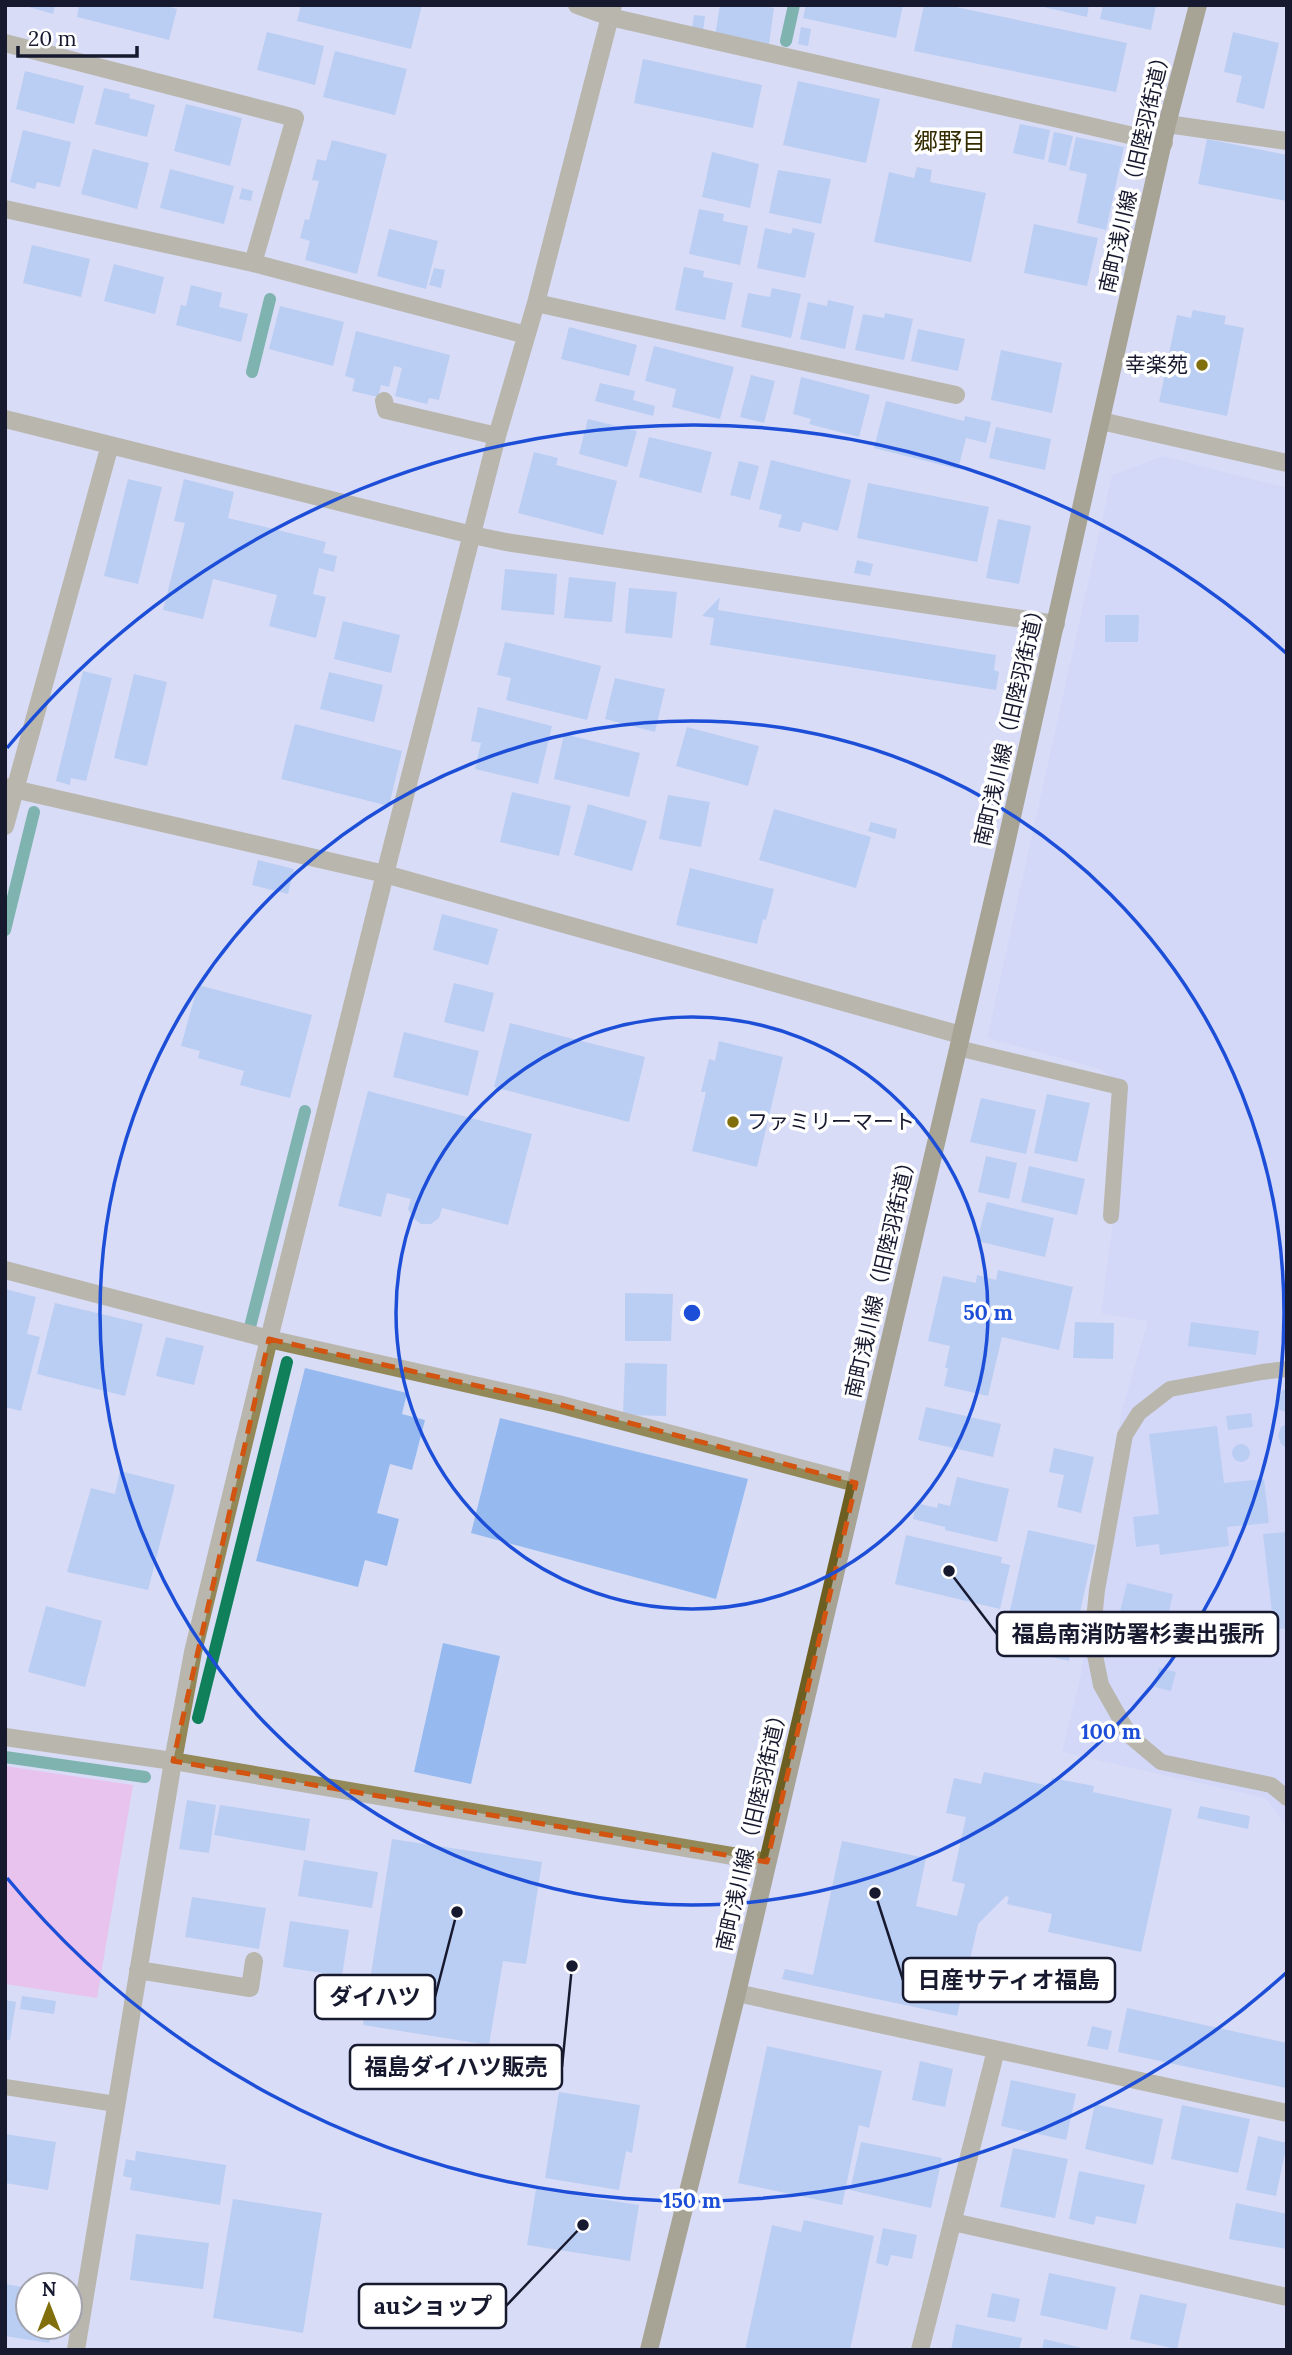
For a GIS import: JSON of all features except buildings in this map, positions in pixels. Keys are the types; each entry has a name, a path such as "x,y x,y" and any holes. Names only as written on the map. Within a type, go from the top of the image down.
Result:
{"street":[{"path":"577,5 1164,144"},
{"name":"南町浅川線（旧陸羽街道）","path":"649,2350 737,1993 960,1042 1167,124 1198,5"},
{"path":"76,2350 173,1761 194,1652 385,874 497,436 536,303 611,11"},
{"path":"5,43 295,118 253,263"},
{"path":"1167,124 1287,141"},
{"path":"5,209 253,263 526,335"},
{"path":"536,303 956,395"},
{"path":"384,401 386,410 497,436"},
{"path":"5,419 472,535 1056,624"},
{"path":"1101,421 1287,463"},
{"path":"5,826 10,788 110,445"},
{"path":"10,788 385,874 960,1042"},
{"path":"5,1270 269,1339 558,1404 856,1483"},
{"path":"5,1737 173,1761 767,1862"},
{"path":"138,1970 250,1988 254,1961"},
{"path":"737,1993 1287,2113"},
{"path":"920,2350 996,2050"},
{"path":"953,2222 1287,2297"}],"lane":[{"path":"960,1042 1120,1087 1111,1216"},
{"path":"1287,1369 1262,1371 1170,1389 1139,1413 1125,1435 1097,1590 1092,1640 1101,1685 1130,1735 1161,1762 1270,1785 1287,1798"},
{"path":"5,2087 116,2104"}],"highlighted area":[{"path":"269,1339 558,1404 856,1483 767,1862 173,1761"}],"shaded area":[{"path":"1163,456 1287,488 1287,1827 1265,1798 1062,1752 1081,1674 1121,1413 1148,1321 1101,1313 1123,1144 1120,1083 1100,1069 987,1038 1112,475"},
{"path":"5,1766 133,1785 97,1998 5,1984"}],"waterway":[{"path":"786,41 794,5"},
{"path":"252,372 270,299"},
{"path":"5,930 34,812"},
{"path":"250,1327 305,1111"},
{"path":"198,1718 287,1362"},
{"path":"5,1757 145,1777"}],"place":[{"name":"幸楽苑","path":"1202,365"},
{"name":"ファミリーマート","path":"733,1122"},
{"name":"福島南消防署杉妻出張所","path":"949,1571"},
{"name":"日産サティオ福島","path":"875,1893"},
{"name":"ダイハツ","path":"457,1912"},
{"name":"福島ダイハツ販売","path":"572,1966"},
{"name":"auショップ","path":"583,2225"}],"district":[{"name":"郷野目","path":"950,142"}]}
